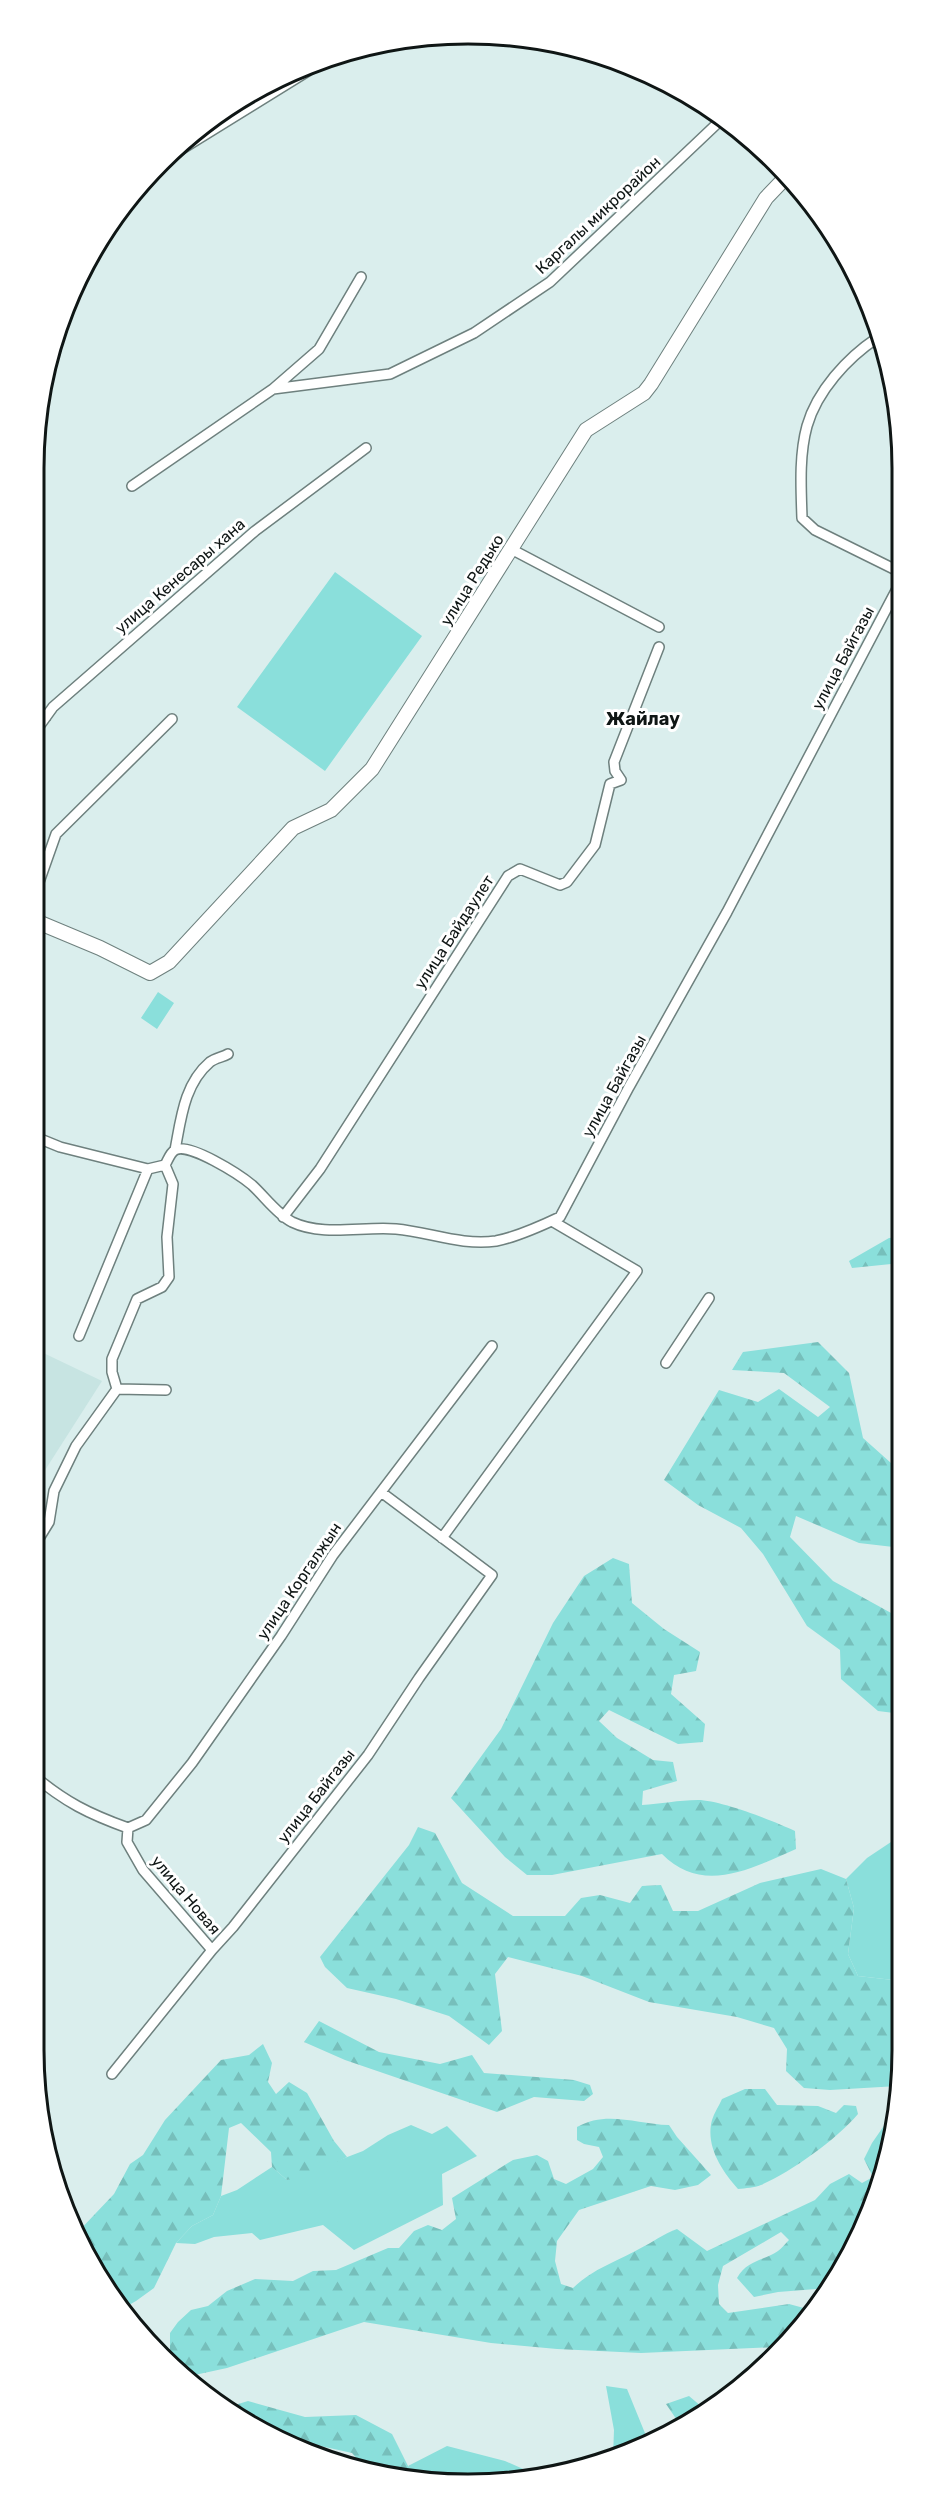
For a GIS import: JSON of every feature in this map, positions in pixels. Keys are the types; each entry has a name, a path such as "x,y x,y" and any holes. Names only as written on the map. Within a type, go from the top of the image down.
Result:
{"street":[{"path":"207,134 287,84"},
{"name":"Каргалы микрорайон","path":"132,486 273,389 390,374 474,333 550,282 717,124"},
{"name":"улица Редько","path":"44,925 100,948 150,973 169,962 293,828 331,810 372,769 586,430 644,393 766,198 781,182"},
{"path":"273,389 319,349 361,277"},
{"path":"873,341 858,351 822,394 807,426 801,472 802,518 815,530 892,568"},
{"name":"улица Кенесары хана","path":"44,719 53,707 255,531 366,448"},
{"path":"511,549 659,627"},
{"name":"улица Байгазы","path":"552,1221 560,1217 727,912 892,598"},
{"name":"улица Байдаулет","path":"283,1217 320,1169 508,876 520,869 560,885 567,882 595,845 610,784 621,780 615,771 614,762 659,647"},
{"path":"44,863 56,834 172,719"},
{"path":"44,1140 60,1147 148,1169 165,1165 175,1150 181,1108 193,1084 211,1061 228,1054"},
{"path":"175,1150 180,1148 194,1151 225,1167 249,1183 283,1217 300,1226 339,1229 398,1229 432,1237 480,1242 498,1240 552,1221 637,1271 442,1538"},
{"path":"117,1389 112,1372 112,1359 137,1299 162,1287 169,1277 167,1237 173,1184 165,1165"},
{"path":"79,1336 148,1169"},
{"path":"666,1363 710,1298"},
{"name":"улица Коргалжын","path":"128,1828 146,1820 192,1763 281,1636 333,1555 492,1346"},
{"path":"117,1389 166,1390"},
{"path":"44,1530 49,1522 54,1491 75,1446 117,1389"},
{"name":"улица Байгазы","path":"112,2074 368,1755 492,1575 381,1492"},
{"path":"44,1784 90,1815 128,1828"},
{"name":"улица Новая","path":"128,1828 127,1842 143,1870 212,1950"}],"shaded area":[{"path":"44,1353 102,1381 44,1472"}],"green space":[{"path":"335,572 422,636 325,771 237,707"},
{"path":"158,992 174,1003 157,1029 141,1018"},
{"path":"892,1238 892,1264 852,1268 849,1261"},
{"path":"818,1342 849,1373 863,1438 892,1463 892,1547 859,1543 796,1516 790,1537 833,1581 892,1613 892,1713 878,1711 841,1679 840,1650 807,1626 763,1554 741,1528 698,1505 664,1480 719,1390 758,1402 779,1389 818,1417 830,1407 784,1373 732,1370 743,1352"},
{"path":"613,1558 629,1564 632,1603 664,1629 700,1652 696,1671 674,1675 671,1694 705,1724 703,1742 678,1744 609,1710 599,1721 617,1738 653,1760 673,1762 677,1781 643,1791 642,1805 698,1800 733,1807 795,1831 796,1849 744,1870 710,1876 693,1873 677,1866 662,1854 552,1875 527,1875 505,1857 451,1798 501,1729 553,1623 584,1576"},
{"path":"418,1827 435,1833 462,1883 513,1916 565,1916 581,1898 600,1895 630,1903 642,1886 661,1885 673,1911 698,1911 760,1883 821,1869 846,1879 854,1908 848,1954 858,1976 892,1980 891,2086 830,2090 804,2088 786,2071 787,2049 774,2028 737,2017 649,2002 582,1976 508,1957 495,1974 502,2031 489,2045 449,2016 396,1999 347,1988 325,1967 320,1957 409,1845"},
{"path":"892,1841 892,1980 858,1976 848,1954 854,1908 846,1879 867,1858"},
{"path":"319,2021 379,2052 440,2064 472,2055 484,2073 574,2080 590,2085 593,2094 584,2101 534,2097 497,2112 345,2060 304,2042"},
{"path":"263,2044 272,2063 268,2082 276,2094 289,2082 307,2093 334,2141 347,2157 308,2176 287,2180 272,2167 271,2152 241,2123 229,2128 221,2196 213,2215 192,2226 176,2243 154,2288 129,2305 100,2261 83,2227 114,2194 130,2164 143,2155 165,2120 221,2060 249,2055"},
{"path":"745,2089 765,2089 777,2105 818,2106 836,2113 844,2105 856,2106 858,2114 826,2144 786,2172 758,2186 738,2189 716,2158 710,2130 713,2117 722,2099"},
{"path":"599,2119 622,2119 669,2125 711,2175 698,2185 675,2190 651,2186 579,2210 557,2241 555,2261 561,2284 573,2288 597,2270 677,2229 707,2251 815,2200 830,2184 849,2174 862,2183 872,2177 849,2237 818,2289 778,2292 754,2297 737,2278 750,2264 784,2246 789,2240 781,2232 723,2266 718,2285 719,2304 728,2313 789,2304 804,2308 770,2347 641,2353 557,2349 491,2343 364,2322 227,2368 196,2375 169,2349 170,2333 178,2322 191,2310 208,2306 227,2291 255,2279 293,2281 313,2271 336,2270 388,2248 399,2248 414,2231 428,2225 442,2230 456,2219 452,2198 513,2160 537,2155 548,2161 554,2179 566,2184 593,2169 603,2157 599,2147 577,2140 577,2127"},
{"path":"886,2123 873,2176 864,2159"},
{"path":"411,2125 432,2134 447,2126 477,2156 442,2174 443,2205 354,2250 323,2225 260,2240 252,2233 214,2237 195,2244 176,2243 192,2226 213,2215 221,2196 237,2190 272,2167 287,2180 363,2151 388,2135"},
{"path":"606,2386 627,2389 646,2434 613,2447 614,2430"},
{"path":"689,2396 699,2405 676,2419 666,2404"},
{"path":"248,2401 305,2417 356,2415 392,2434 411,2470 358,2459 352,2453 317,2445 280,2430 236,2405"},
{"path":"447,2446 505,2461 525,2470 468,2474 413,2470 408,2466"}],"district":[{"name":"Жайлау","path":"643,719"}]}
